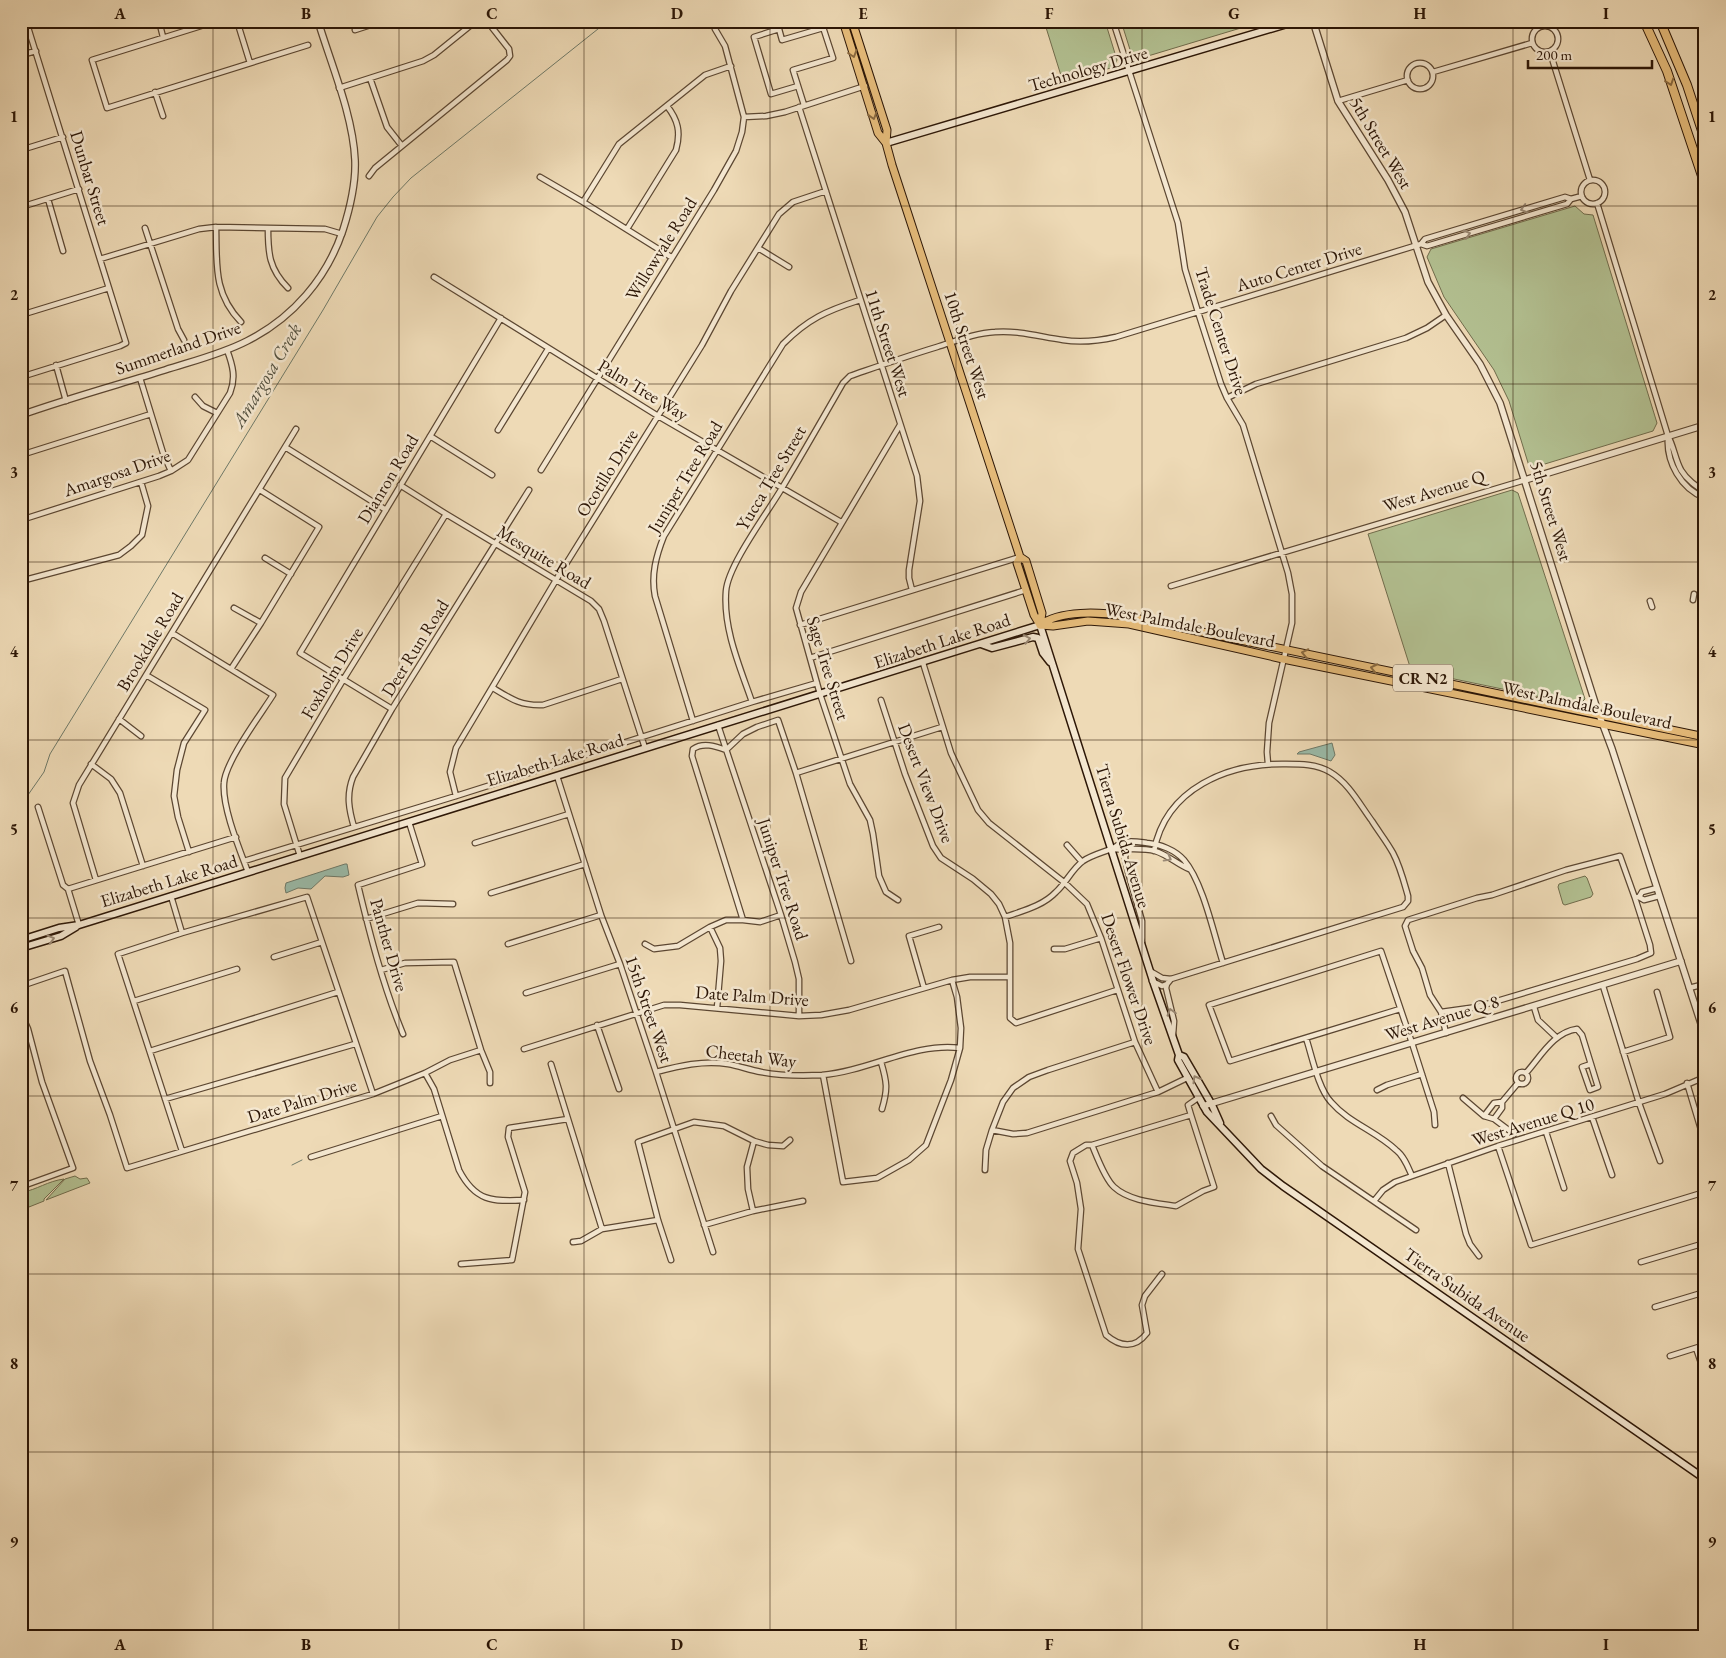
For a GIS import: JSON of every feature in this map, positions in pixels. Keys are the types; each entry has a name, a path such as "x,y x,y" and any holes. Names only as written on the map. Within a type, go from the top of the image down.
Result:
{"highway":[{"path":"1644,21 1667,71 1705,184"},
{"path":"1660,21 1687,85 1705,140"}],"main road":[{"name":"10th Street West","path":"843,21 878,133 886,143 951,342 1020,557 1017,563 1034,616 1040,625"},
{"name":"10th Street West","path":"852,21 887,130 886,143"},
{"name":"Technology Drive","path":"886,143 1298,21"},
{"name":"10th Street West","path":"1020,557 1026,560 1042,613 1040,625"},
{"name":"West Palmdale Boulevard","path":"1125,620 1283,659 1599,715 1705,739"},
{"name":"West Palmdale Boulevard","path":"1040,625 1053,626 1088,621 1125,620 1286,649 1603,724 1705,745"},
{"name":"Elizabeth Lake Road","path":"21,940 59,928 79,925 1040,625"},
{"name":"Tierra Subida Avenue","path":"1040,625 1152,981 1179,1055 1178,1060 1203,1106 1262,1169 1283,1186 1705,1479"},
{"path":"981,644 992,648 1033,637 1038,638 1043,653 1055,670"},
{"path":"1674,739 1682,737 1705,739"},
{"name":"Elizabeth Lake Road","path":"21,948 61,936 79,925"},
{"name":"Tierra Subida Avenue","path":"1179,1055 1184,1057 1222,1126"}],"street":[{"name":"Dunbar Street","path":"26,21 126,343 56,365"},
{"path":"159,21 163,37"},
{"path":"217,21 92,60 107,108 308,45"},
{"path":"237,21 250,63"},
{"name":"Summerland Drive","path":"23,414 227,350 264,332 280,321 310,292 331,260 342,234 347,219 353,186 355,160 348,119 318,21"},
{"path":"354,30 383,21"},
{"path":"339,88 423,61 434,55 476,21"},
{"path":"369,176 374,168 502,65 510,56 509,49 487,21"},
{"path":"798,86 771,94 754,37 779,29 782,40 823,28 821,21"},
{"name":"Trade Center Drive","path":"1113,21 1178,223 1185,269 1198,312 1227,398 1242,426 1288,573 1292,623 1269,723 1268,764"},
{"name":"5th Street West","path":"1313,21 1338,102 1388,180 1405,212 1418,245 1428,282 1446,315 1491,382 1500,402 1599,715 1705,1036"},
{"path":"1541,24 1554,29 1558,36 1557,46 1550,52 1539,51 1532,43 1535,31 1541,24"},
{"name":"11th Street West","path":"823,28 833,58 793,70 826,191 917,476 920,501 909,570 912,590"},
{"name":"Willowvale Road","path":"541,470 598,380 736,151 742,132 744,116 725,46 715,29"},
{"path":"1433,72 1532,43"},
{"path":"21,55 36,50"},
{"path":"1550,52 1590,180"},
{"path":"1422,63 1427,65 1433,72 1430,86 1424,89 1418,89 1411,85 1408,80 1409,70 1416,64 1422,63"},
{"path":"583,202 619,144 705,76 731,66"},
{"path":"370,78 387,127 402,146"},
{"path":"1338,102 1408,80"},
{"path":"744,116 766,116 872,84"},
{"path":"155,92 163,116"},
{"path":"627,229 676,150 679,139 679,125 667,106"},
{"path":"21,150 63,137"},
{"path":"540,177 672,257"},
{"path":"1590,180 1599,182 1604,186 1604,197 1597,203 1587,202 1582,196 1583,186 1590,180"},
{"path":"21,207 79,189"},
{"name":"Ocotillo Drive","path":"456,796 450,772 456,748 556,580 702,345 731,291 779,214 793,202 826,191"},
{"name":"Auto Center Drive","path":"951,342 979,334 996,332 1032,334 1082,342 1099,340 1418,245 1426,246 1548,210 1582,196"},
{"name":"Auto Center Drive","path":"1418,245 1424,239 1495,217 1565,197 1571,199"},
{"path":"48,198 63,251"},
{"path":"1597,203 1668,436 1681,470 1690,481 1705,492"},
{"path":"100,259 199,229 216,227 325,230 342,234"},
{"path":"216,227 219,285 233,314 241,322"},
{"path":"145,228 178,329 184,340"},
{"path":"268,228 269,255 277,275 288,288"},
{"path":"758,248 789,267"},
{"name":"Palm Tree Way","path":"434,277 598,380 841,522"},
{"path":"21,316 109,288"},
{"name":"Juniper Tree Road","path":"693,721 655,596 653,575 664,536 783,344 797,330 819,315 860,300"},
{"path":"1227,398 1256,384 1406,338 1427,328 1446,315"},
{"name":"Dianron Road","path":"343,680 300,653 501,318"},
{"name":"Yucca Tree Street","path":"752,702 733,646 727,614 726,590 744,549 850,376 951,342"},
{"path":"498,430 548,349"},
{"name":"Amargosa Drive","path":"21,520 141,482 171,471 188,460 230,393 233,384 233,368 227,350"},
{"path":"21,376 56,365 66,401"},
{"path":"140,378 163,453 171,471"},
{"path":"195,397 203,406 217,413"},
{"path":"21,454 151,414"},
{"name":"Sage Tree Street","path":"898,900 886,892 879,876 874,834 870,820 850,784 820,694 796,608 801,592 900,425"},
{"name":"West Avenue Q","path":"1171,586 1705,425"},
{"name":"Brookdale Road","path":"96,880 74,802 79,785 296,429"},
{"path":"430,436 492,475"},
{"path":"1668,436 1667,448 1680,480 1689,489 1705,498"},
{"path":"285,447 386,510"},
{"path":"1676,472 1681,470"},
{"path":"21,581 119,555 132,546 142,535 148,506 141,482"},
{"name":"Mesquite Road","path":"400,484 556,580 599,609 645,748"},
{"path":"231,669 262,623 319,527 260,490"},
{"name":"Deer Run Road","path":"354,827 348,788 353,777 392,709 529,490"},
{"name":"Foxholm Drive","path":"300,856 284,804 285,778 343,680 446,514"},
{"path":"800,625 1020,557"},
{"path":"265,558 291,574"},
{"path":"810,658 1026,590"},
{"path":"1693,600 1694,594"},
{"path":"1650,600 1652,607"},
{"path":"234,608 262,623"},
{"path":"172,633 273,695 229,764 224,782 226,804 248,872"},
{"name":"Desert Flower Drive","path":"923,663 942,727 958,770 973,802 983,817 1065,883 1087,904 1101,938 1135,1042 1158,1092"},
{"path":"146,675 205,710 184,743 177,770 174,796 178,817 189,852"},
{"path":"493,688 516,702 529,706 542,705 622,679"},
{"path":"343,680 392,709"},
{"path":"244,861 817,683"},
{"name":"Desert View Drive","path":"881,700 905,774 933,846 941,858 973,879 991,894 1005,917 1010,943 1010,1018 1016,1023 1117,990"},
{"path":"119,720 141,736"},
{"path":"743,920 692,756 693,749 699,745 707,745 726,750 743,734 778,720 796,773 851,961"},
{"name":"Juniper Tree Road","path":"718,725 781,915 799,979 799,1016"},
{"path":"796,773 942,727"},
{"path":"91,764 111,779 120,793 143,866"},
{"path":"1150,972 1162,978 1171,979 1403,907 1408,901 1394,853 1340,779 1319,767 1268,764 1241,769 1201,783 1191,790 1169,816 1154,851"},
{"name":"15th Street West","path":"557,776 601,915 620,964 656,1072 713,1252"},
{"path":"38,807 63,885 68,889 79,925"},
{"path":"475,843 569,814"},
{"name":"Panther Drive","path":"403,1034 366,919 358,885 422,864 408,822"},
{"path":"68,889 236,836"},
{"path":"1005,917 1046,901 1065,883 1082,862 1096,854 1131,841 1156,844 1177,854 1184,861 1197,882 1223,963"},
{"path":"1067,845 1082,862"},
{"path":"1111,849 1145,849 1154,851 1189,869"},
{"path":"1126,850 1125,858 1128,872 1142,922 1142,948"},
{"path":"1441,1012 1477,1007 1636,959 1650,953 1650,945 1637,898 1620,856 1566,870 1492,895 1408,920 1405,926 1413,951 1422,968 1430,995 1441,1012 1446,1033"},
{"path":"491,894 584,864"},
{"path":"1637,898 1642,892 1657,888"},
{"path":"171,896 182,933"},
{"path":"182,1151 118,954 182,933 307,896 373,1094"},
{"path":"1637,898 1644,900 1659,896"},
{"path":"366,919 418,903 453,904"},
{"path":"508,944 601,915"},
{"path":"644,944 654,949 678,946 726,920 760,922 781,915"},
{"path":"710,927 720,948 721,961 717,1008"},
{"path":"924,988 909,936 940,927"},
{"path":"1054,950 1066,949 1101,938"},
{"path":"274,957 322,942"},
{"path":"1400,1008 1230,1061 1209,1005 1381,951 1412,1043 1422,1074 1434,1112 1436,1125"},
{"path":"382,970 405,962 454,962 481,1050 490,1072 490,1083"},
{"name":"West Avenue Q 8","path":"1203,1106 1212,1105 1681,962"},
{"path":"526,993 620,964"},
{"path":"134,1001 237,969"},
{"name":"Date Palm Drive","path":"21,986 65,971 90,1061 127,1168 373,1094 425,1073 450,1060 481,1050"},
{"name":"Date Palm Drive","path":"524,1049 664,1005 799,1016 821,1015 849,1010 952,980 970,977 1010,977"},
{"path":"1152,981 1162,986 1171,979"},
{"path":"823,1075 843,1182 877,1178 909,1160 926,1145 951,1080 960,1048 961,1028 952,980"},
{"path":"1167,984 1167,996 1174,1021 1172,1039"},
{"path":"1689,988 1705,984"},
{"path":"1603,986 1639,1103 1660,1161"},
{"path":"150,1051 338,992"},
{"path":"1623,1052 1670,1037 1656,992"},
{"path":"1534,1006 1538,1020 1556,1037"},
{"path":"21,1013 28,1029 42,1082 73,1168 22,1184"},
{"path":"597,1026 619,1090"},
{"path":"1526,1073 1556,1037 1568,1030 1577,1029 1582,1035 1591,1064 1598,1087 1590,1090 1582,1067 1591,1064"},
{"path":"1306,1038 1323,1090 1330,1101 1342,1113 1398,1151 1412,1176"},
{"path":"985,1170 986,1150 992,1130 1003,1102 1013,1088 1029,1077 1135,1042"},
{"path":"165,1100 356,1044"},
{"name":"Cheetah Way","path":"656,1072 689,1064 711,1063 727,1064 792,1076 823,1075 849,1072 930,1048 945,1046 960,1048"},
{"path":"881,1062 886,1076 887,1091 882,1109"},
{"path":"551,1064 602,1229"},
{"path":"1518,1083 1517,1075 1520,1072 1526,1073"},
{"path":"425,1073 434,1089 464,1181 486,1199 503,1201 524,1200"},
{"path":"1518,1083 1528,1082 1529,1078 1526,1073"},
{"path":"1378,1090 1387,1085 1422,1074"},
{"name":"West Avenue Q 10","path":"1374,1201 1395,1182 1498,1146 1639,1103 1705,1077"},
{"path":"992,1130 1013,1134 1027,1134 1158,1092 1188,1078"},
{"path":"1494,1119 1502,1108 1502,1102 1518,1083"},
{"path":"1686,1083 1705,1143"},
{"path":"1092,1145 1112,1186 1124,1194 1151,1202 1176,1206 1214,1187 1188,1104 1198,1098"},
{"path":"1462,1098 1484,1116 1494,1119 1514,1134"},
{"path":"1484,1116 1494,1103 1502,1102"},
{"path":"1162,1274 1145,1296 1142,1305 1147,1333 1142,1340 1128,1346 1113,1341 1106,1335 1078,1249 1081,1209 1070,1161 1073,1153 1086,1145 1092,1145 1192,1115"},
{"path":"311,1157 442,1116"},
{"path":"1271,1116 1276,1125 1322,1166 1416,1230"},
{"path":"1592,1117 1612,1176"},
{"path":"461,1264 512,1260 525,1192 508,1137 509,1128 568,1119"},
{"path":"671,1260 658,1220 638,1142 694,1122 724,1126 754,1141 768,1145 783,1146 790,1140"},
{"path":"1546,1132 1564,1188"},
{"path":"753,1211 746,1167 754,1141"},
{"path":"1498,1146 1531,1245 1705,1192"},
{"path":"1448,1163 1466,1234 1470,1244 1479,1256"},
{"path":"704,1225 753,1211 803,1201"},
{"path":"573,1242 581,1241 602,1229 658,1220"},
{"path":"1641,1262 1705,1243"},
{"path":"1655,1307 1705,1292"},
{"path":"1670,1356 1705,1345"},
{"path":"1696,1348 1705,1375"}],"shaded area":[{"path":"1044,21 1105,21 1117,60 1114,67 1063,82"},
{"path":"1121,21 1264,21 1138,59 1132,56"},
{"path":"1575,206 1584,214 1593,215 1657,423 1653,431 1535,467 1529,466 1509,401 1494,370 1444,297 1427,257 1431,249"},
{"path":"1512,490 1518,493 1585,699 1579,705 1411,670 1368,534"},
{"path":"1332,743 1335,755 1331,761 1310,754 1297,754 1299,752"},
{"path":"347,864 349,875 343,877 325,876 311,889 298,888 286,893 286,883"},
{"path":"1585,876 1593,894 1591,897 1563,904 1558,887 1559,884"},
{"path":"75,1176 80,1179 87,1178 90,1183 46,1200 65,1179"},
{"path":"64,1179 44,1201 29,1207 23,1192"}],"waterway":[{"name":"Amargosa Creek","path":"21,805 44,772 50,754 323,310 377,217 411,178 608,21"},
{"path":"292,1165 302,1160"}]}
